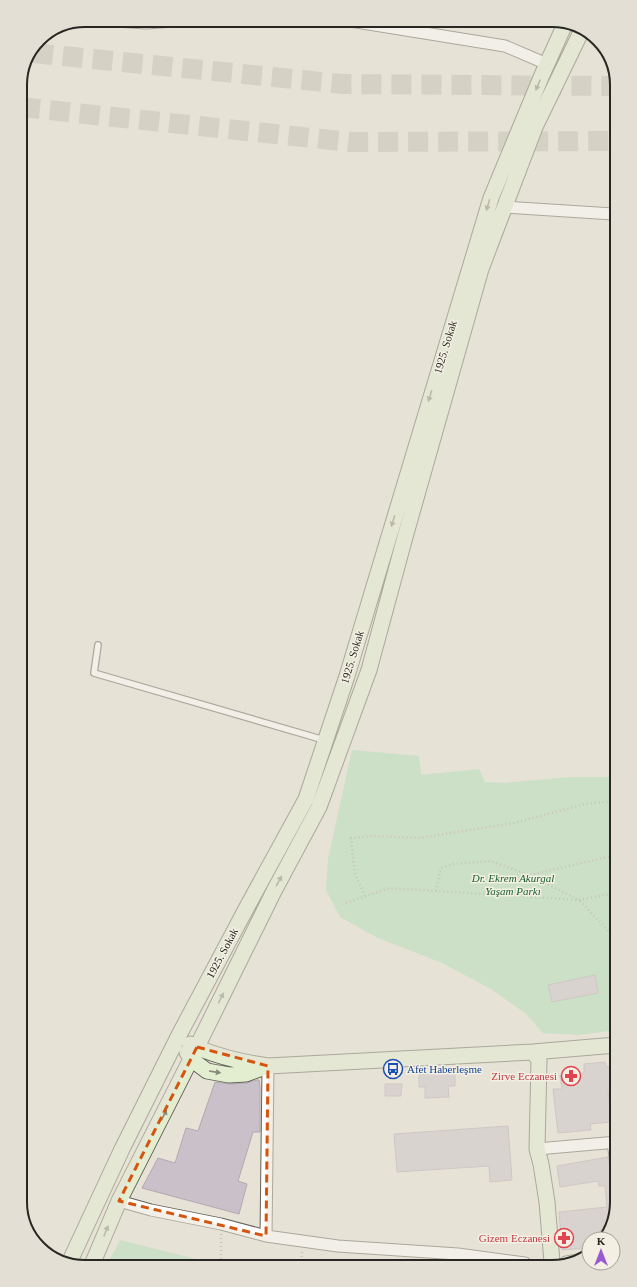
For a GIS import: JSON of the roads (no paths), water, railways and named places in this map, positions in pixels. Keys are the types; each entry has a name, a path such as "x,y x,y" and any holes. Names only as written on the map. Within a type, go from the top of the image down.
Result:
{"main road":[{"name":"1925. Sokak","path":"71,1258 122,1149 178,1037 306,799 347,676 490,198 563,28"},
{"name":"1925. Sokak","path":"94,1260 119,1201 274,891 319,808 369,670 481,269 535,127 580,34"},
{"path":"178,1037 194,1053 268,1066 532,1052 610,1046"},
{"path":"532,1052 539,1060 537,1149 547,1202 552,1260"}],"street":[{"path":"387,27 505,46 547,64"},
{"path":"505,207 610,214"},
{"path":"266,1236 268,1066"},
{"path":"537,1149 610,1142"},
{"path":"119,1201 151,1210 220,1224 266,1236 338,1246 458,1254 503,1260"}],"lane":[{"path":"98,645 94,673 325,740"}],"tunnel":[{"path":"37,53 343,84 610,86"},
{"path":"27,108 350,142 610,141"}],"place":[{"name":"Afet Haberleşme","path":"393,1069"},
{"name":"Zirve Eczanesi","path":"571,1076"},
{"name":"Gizem Eczanesi","path":"564,1238"}],"park label":[{"name":"Dr. Ekrem Akurgal Yaşam Parkı","path":"513,884"}]}
